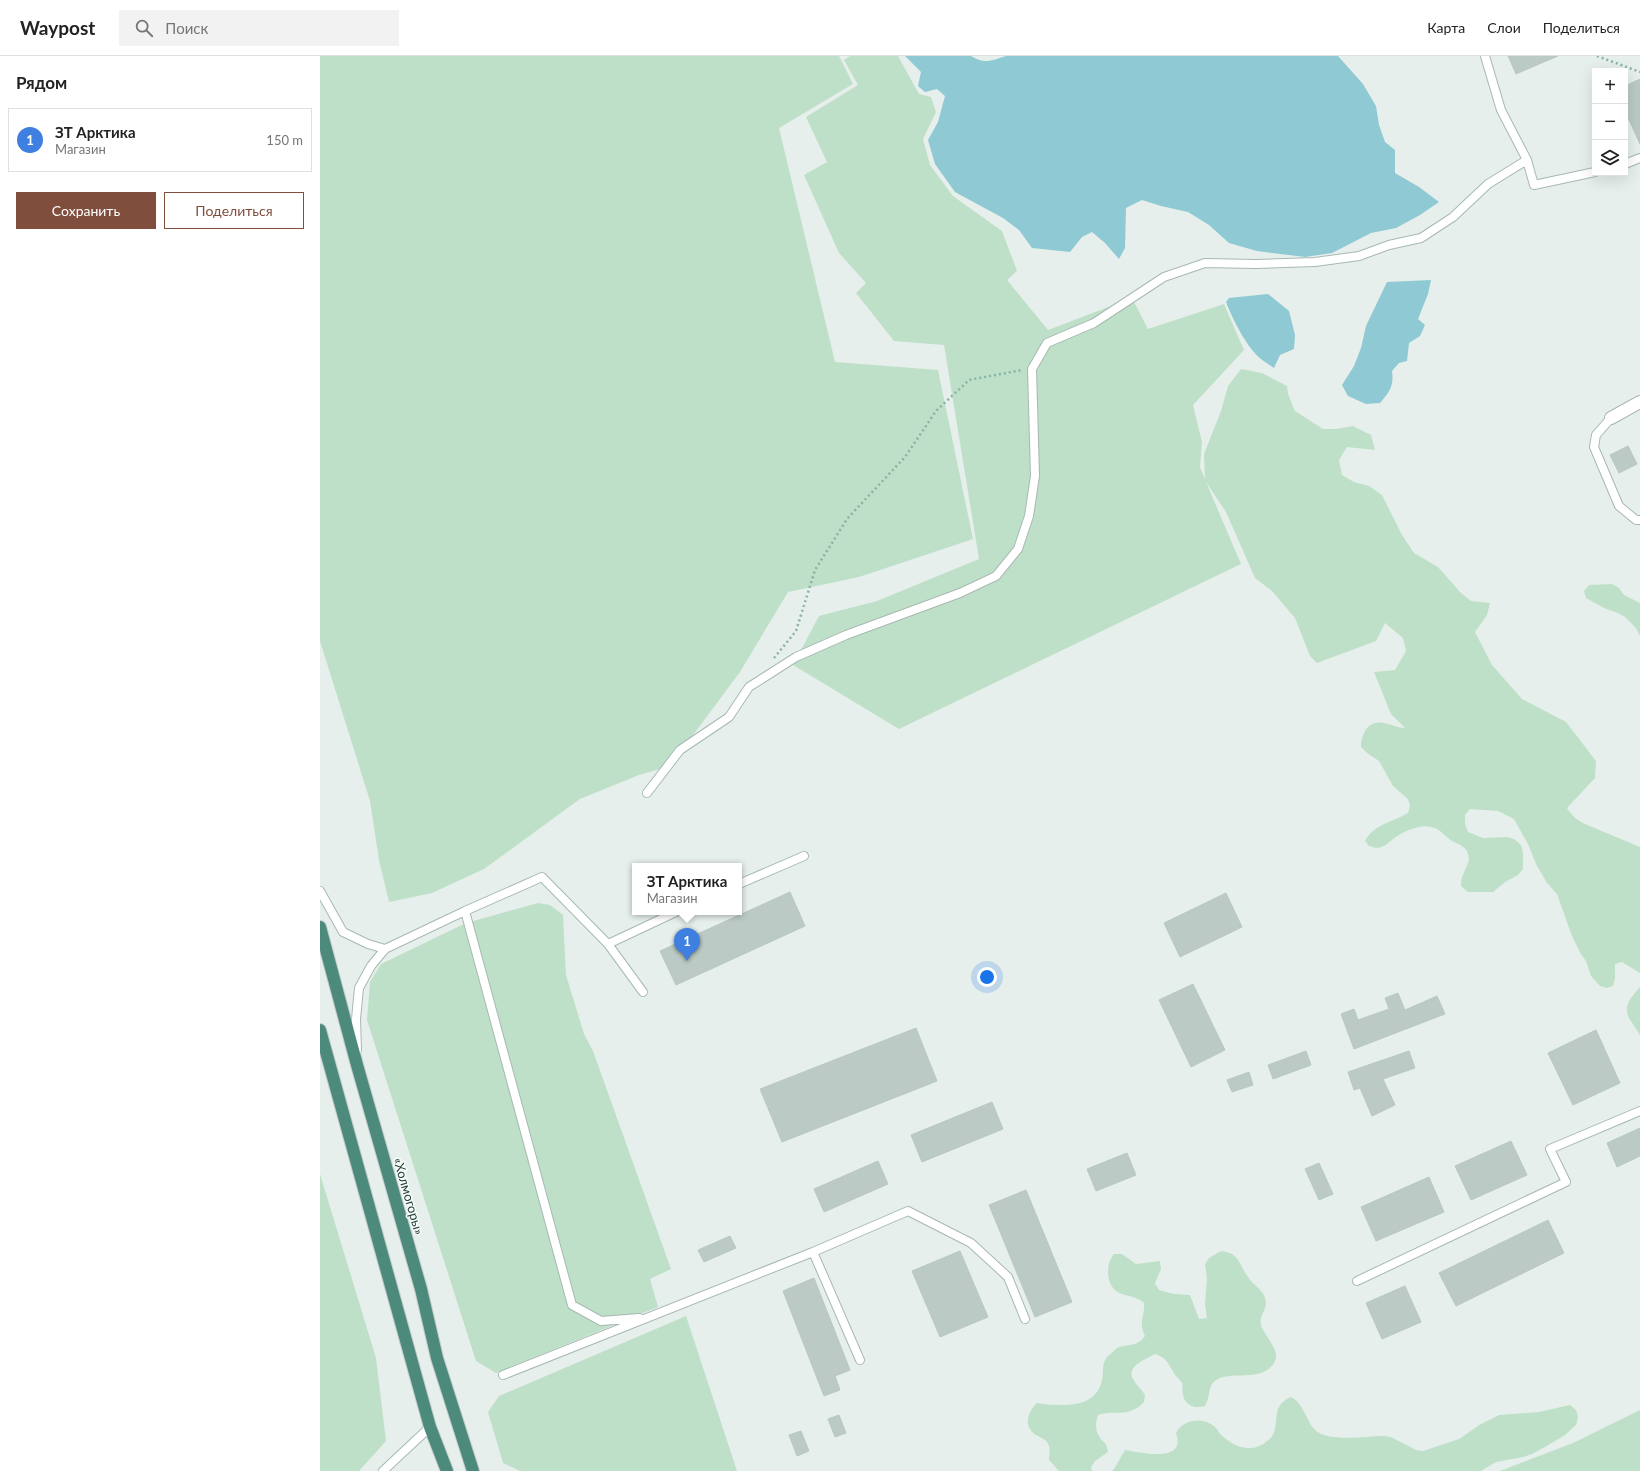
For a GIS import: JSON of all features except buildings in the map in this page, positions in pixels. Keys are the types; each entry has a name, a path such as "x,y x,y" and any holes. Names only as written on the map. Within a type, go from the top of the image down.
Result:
{"highway":[{"name":"«Холмогоры»","path":"320,927 421,1289 437,1358 472,1471"},
{"path":"320,1030 430,1427 447,1471"}],"street":[{"path":"1611,418 1640,402"}],"lane":[{"path":"1485,56 1501,110 1527,160 1534,185 1592,173"},
{"path":"1628,163 1640,158"},
{"path":"647,793 680,750 729,717 749,687 796,657 846,635 960,593 996,576 1018,549 1029,516 1035,476 1032,369 1047,343 1094,323 1164,277 1205,263 1256,264 1315,262 1359,256 1389,244 1421,238 1453,217 1488,184 1527,160"},
{"path":"1611,418 1596,435 1594,447 1619,506 1636,520 1640,520"},
{"path":"742,883 804,856"},
{"path":"357,1064 356,1019 359,988 371,966 385,949 542,877 608,944 643,992"},
{"path":"320,891 343,932 368,944 385,949"},
{"path":"466,911 572,1305 601,1321 647,1318"},
{"path":"608,944 670,915"},
{"path":"1357,1281 1566,1182 1550,1149 1640,1111"},
{"path":"503,1375 813,1252 908,1211 971,1243 1008,1277 1025,1319"},
{"path":"813,1252 860,1360"},
{"path":"383,1471 430,1427"}],"path":[{"path":"1597,56 1640,72"},
{"path":"773,659 796,631 815,570 847,519 905,456 936,411 970,380 1032,369"}],"green space":[{"path":"320,56 839,56 853,84 779,128 835,362 938,370 973,539 859,577 788,592 740,672 670,766 639,775 580,799 484,869 432,893 389,902 379,860 370,801 320,641"},
{"path":"850,56 898,56 919,94 931,97 936,112 923,139 930,165 953,196 1002,231 1017,271 1007,280 1048,330 1132,298 1148,329 1224,304 1244,350 1193,405 1202,442 1200,467 1205,479 1204,454 1221,411 1228,386 1241,369 1262,373 1287,386 1288,394 1295,411 1323,429 1336,429 1353,426 1371,435 1375,450 1347,447 1339,460 1342,475 1354,482 1369,486 1382,495 1402,535 1414,553 1438,567 1460,592 1471,601 1490,603 1487,615 1475,632 1492,665 1522,699 1566,722 1596,761 1595,778 1567,808 1573,816 1582,822 1640,847 1640,973 1622,962 1615,964 1615,978 1613,986 1607,988 1600,986 1591,976 1586,961 1572,936 1557,894 1547,883 1536,864 1528,844 1514,819 1498,811 1470,809 1465,815 1465,824 1468,832 1483,838 1507,837 1514,839 1521,845 1523,853 1523,869 1518,875 1505,882 1493,892 1468,892 1461,886 1462,877 1469,858 1467,851 1464,847 1452,841 1434,828 1427,826 1411,829 1380,848 1369,846 1365,841 1373,831 1408,813 1410,806 1408,799 1393,786 1379,761 1361,747 1362,737 1366,729 1374,724 1384,723 1405,728 1391,714 1374,672 1395,670 1406,651 1403,638 1385,623 1376,641 1317,663 1310,656 1295,618 1272,591 1255,578 1226,512 1206,482 1241,564 899,729 793,665 819,616 877,601 979,559 944,345 894,341 856,293 866,283 839,253 804,175 827,162 806,117 858,85 844,60"},
{"path":"1612,584 1619,588 1624,595 1640,603 1640,636 1636,628 1625,617 1586,598 1584,591 1589,585"},
{"path":"538,903 550,905 563,915 566,975 584,1034 593,1051 671,1269 650,1279 658,1307 496,1373 476,1361 367,1020 370,982 381,964 466,923"},
{"path":"1640,987 1640,1035 1628,1016 1627,1007 1633,995"},
{"path":"320,1174 376,1358 386,1441 359,1471 320,1471"},
{"path":"1221,1251 1232,1254 1236,1257 1250,1280 1264,1295 1266,1304 1261,1319 1261,1325 1276,1354 1274,1363 1268,1370 1260,1373 1218,1379 1211,1386 1205,1406 1195,1407 1188,1404 1184,1399 1182,1383 1166,1360 1155,1354 1133,1368 1132,1372 1132,1377 1145,1395 1144,1402 1138,1407 1127,1412 1104,1413 1098,1415 1096,1423 1097,1431 1100,1438 1106,1444 1108,1452 1095,1461 1091,1467 1092,1471 1059,1471 1049,1460 1050,1452 1047,1442 1036,1435 1029,1428 1028,1419 1031,1411 1037,1403 1056,1405 1076,1404 1093,1397 1102,1380 1104,1364 1108,1356 1117,1348 1135,1344 1142,1340 1145,1336 1142,1327 1144,1303 1139,1299 1118,1292 1110,1283 1108,1268 1112,1256 1114,1254 1122,1254 1136,1264 1160,1261 1161,1269 1155,1283 1159,1290 1174,1294 1190,1295 1199,1319 1207,1318 1205,1305 1207,1278 1205,1264 1209,1258"},
{"path":"686,1316 737,1471 520,1471 503,1463 488,1412 499,1396"},
{"path":"1291,1397 1300,1404 1314,1429 1320,1433 1328,1436 1347,1438 1391,1437 1416,1450 1423,1451 1459,1439 1481,1424 1499,1415 1539,1412 1570,1405 1576,1410 1578,1417 1576,1425 1565,1435 1545,1447 1523,1457 1496,1462 1481,1471 1112,1471 1125,1450 1141,1453 1161,1454 1175,1449 1178,1442 1176,1433 1179,1428 1189,1422 1194,1421 1211,1424 1224,1438 1237,1446 1254,1448 1272,1437 1279,1407 1284,1401"},
{"path":"1640,1410 1640,1471 1500,1471 1573,1443"}],"water":[{"path":"905,56 971,56 976,59 989,61 1006,56 1338,56 1363,84 1376,106 1379,125 1385,142 1395,150 1395,173 1419,187 1439,202 1420,215 1396,228 1371,233 1332,253 1305,257 1257,251 1229,243 1209,225 1188,212 1142,200 1126,208 1125,248 1119,259 1105,243 1092,232 1082,237 1070,252 1032,248 1019,230 1003,218 955,192 935,164 928,140 938,122 945,96 937,89 925,92 918,86 921,72"},
{"path":"1431,280 1428,294 1418,319 1425,325 1420,336 1409,343 1407,361 1399,363 1392,371 1392,385 1386,395 1380,403 1366,404 1348,396 1342,385 1354,366 1361,348 1366,326 1387,282"},
{"path":"1268,294 1289,311 1295,335 1294,349 1280,355 1274,368 1261,359 1250,348 1236,324 1226,302 1229,298"}],"place":[{"name":"ЗТ Арктика","path":"687,961"}]}
